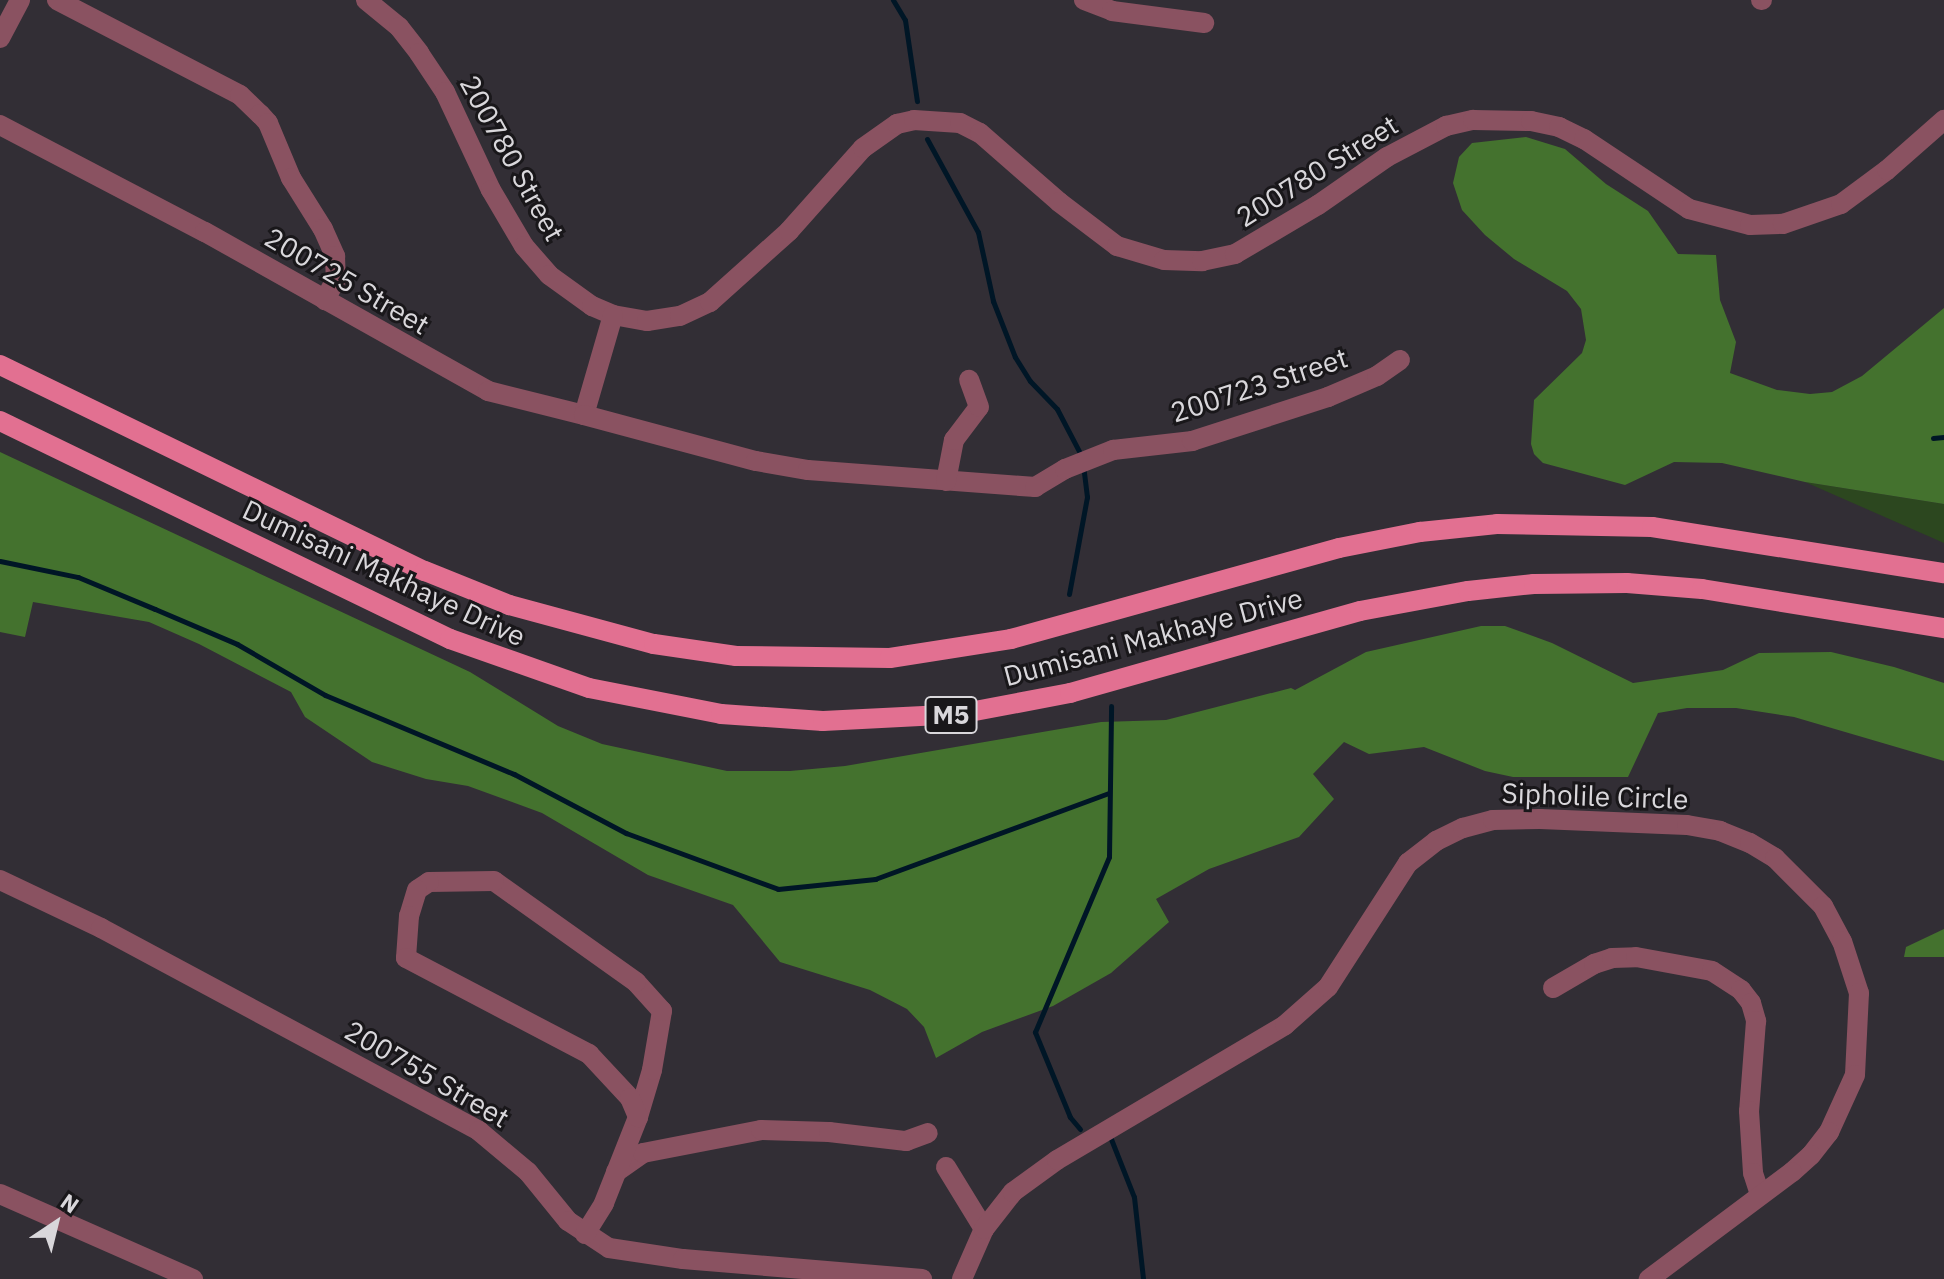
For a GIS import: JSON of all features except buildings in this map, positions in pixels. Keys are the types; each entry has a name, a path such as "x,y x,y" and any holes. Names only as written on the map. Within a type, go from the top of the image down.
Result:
{"main road":[{"name":"Dumisani Makhaye Drive","path":"0,365 425,571 509,605 654,644 736,656 890,658 981,644 1052,629 1339,548 1420,532 1497,524 1652,527 1944,573"},
{"name":"Dumisani Makhaye Drive","path":"0,421 463,645 589,688 721,714 823,721 959,714 1070,693 1360,611 1468,591 1534,584 1627,583 1689,587 1944,628"}],"street":[{"path":"0,38 20,0"},
{"path":"57,0 240,95 260,114 268,123 291,178 323,229 335,256 336,279 325,300"},
{"name":"200780 Street","path":"366,0 399,27 445,92 491,190 524,246 549,275 574,295 613,315 647,321 665,319 710,302 789,231 863,148 897,124 914,120 960,123 980,133 1059,202 1117,246 1164,260 1202,261 1235,254 1318,205 1387,157 1446,126 1473,120 1531,121 1559,127 1584,139 1689,209 1750,225 1783,224 1841,204 1887,170 1944,120"},
{"path":"1084,0 1112,11 1204,23"},
{"name":"200725 Street","path":"0,125 488,391 584,415"},
{"path":"584,415 613,315"},
{"name":"200723 Street","path":"584,415 756,461 808,470 1035,487 1065,469 1113,450 1192,441 1328,397 1377,376 1400,360"},
{"path":"946,481 954,440 979,407 969,380"},
{"name":"Sipholile Circle","path":"962,1279 984,1229 1013,1192 1057,1160 1285,1025 1328,987 1347,962 1390,886 1408,863 1436,841 1463,828 1493,820 1661,822 1720,831 1775,858 1823,906 1842,941 1859,993 1855,1075 1829,1132 1811,1155 1649,1279"},
{"name":"200755 Street","path":"0,880 101,928 479,1131 528,1172 568,1221 609,1248 634,1254 922,1279"},
{"path":"585,1234 604,1203 638,1117 663,1019 662,1011 651,995 494,881 429,882 417,890 409,916 406,958 589,1054 630,1098 638,1117"},
{"path":"1553,988 1594,964 1612,958 1636,957 1712,971 1741,990 1751,1003 1756,1021 1749,1111 1753,1173 1760,1194"},
{"path":"616,1172 643,1153 761,1130 798,1130 906,1141 928,1133"},
{"path":"946,1167 984,1229"},
{"path":"0,1194 193,1279"}],"green space":[{"path":"1526,137 1565,149 1606,184 1648,211 1678,254 1716,255 1720,300 1736,342 1730,373 1777,390 1810,394 1832,392 1862,376 1944,308 1944,504 1805,482 1722,463 1674,462 1625,485 1543,463 1534,454 1531,444 1534,400 1582,353 1586,340 1581,309 1567,291 1514,259 1485,235 1462,210 1453,183 1459,157 1472,143"},
{"path":"0,452 470,672 558,726 602,744 727,771 790,771 845,766 1101,722 1166,720 1291,688 1295,690 1366,652 1481,626 1505,626 1552,643 1633,683 1723,670 1759,653 1831,652 1894,667 1944,683 1944,761 1794,717 1736,708 1687,708 1658,713 1628,777 1513,777 1485,771 1424,747 1369,754 1344,742 1313,774 1334,799 1299,837 1209,869 1156,899 1169,922 1111,973 1053,1006 982,1032 936,1058 924,1027 907,1009 870,990 780,962 733,905 648,875 542,813 468,786 426,779 372,762 305,717 291,692 199,644 149,622 33,602 25,637 0,632"},
{"path":"1805,482 1944,504 1944,543"},
{"path":"1944,929 1944,957 1904,957 1906,947"}],"waterway":[{"path":"893,0 905,20 917,101"},
{"path":"927,139 978,232 993,301 1015,357 1030,381 1057,409 1081,455"},
{"path":"1933,438 1944,437"},
{"path":"1069,594 1087,497 1083,465"},
{"path":"0,561 78,577 155,609 237,644 325,695 514,774 626,833 778,889 875,879 1109,793"},
{"path":"1080,1129 1070,1117 1035,1032 1109,857 1111,706"},
{"path":"1111,1139 1134,1197 1143,1279"}]}
